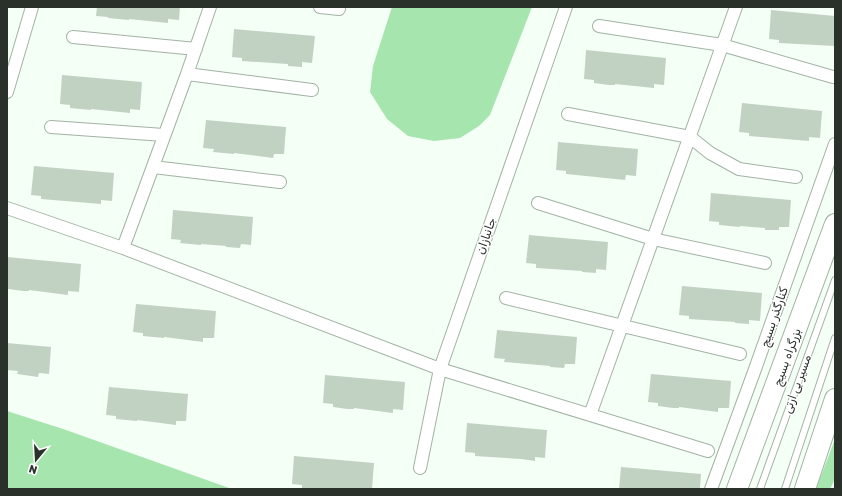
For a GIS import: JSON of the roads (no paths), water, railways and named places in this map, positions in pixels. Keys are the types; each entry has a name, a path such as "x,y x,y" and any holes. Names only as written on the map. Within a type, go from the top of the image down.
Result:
{"highway":[{"name":"بزرگراه بسیج","path":"737,489 835,224"},
{"path":"805,489 835,399"}],"street":[{"path":"7,90 32,7"},
{"path":"123,248 210,7"},
{"path":"320,7 339,9"},
{"name":"جانبازان","path":"420,468 440,369 566,7"},
{"path":"590,415 736,7"},
{"path":"599,26 722,45 833,77"},
{"path":"73,37 196,49"},
{"path":"187,74 312,90"},
{"path":"568,114 690,137 710,153 739,169 796,177"},
{"path":"51,127 164,135"},
{"name":"کنارگذر بسیج","path":"711,489 835,144"},
{"path":"153,166 280,182"},
{"path":"538,203 653,239 765,263"},
{"path":"7,208 123,248 440,369 708,451"},
{"path":"506,298 740,354"}],"lane":[{"name":"مسیر بی ارتی","path":"760,489 835,280"},
{"name":"مسیر بی ارتی","path":"785,489 835,338"}]}
